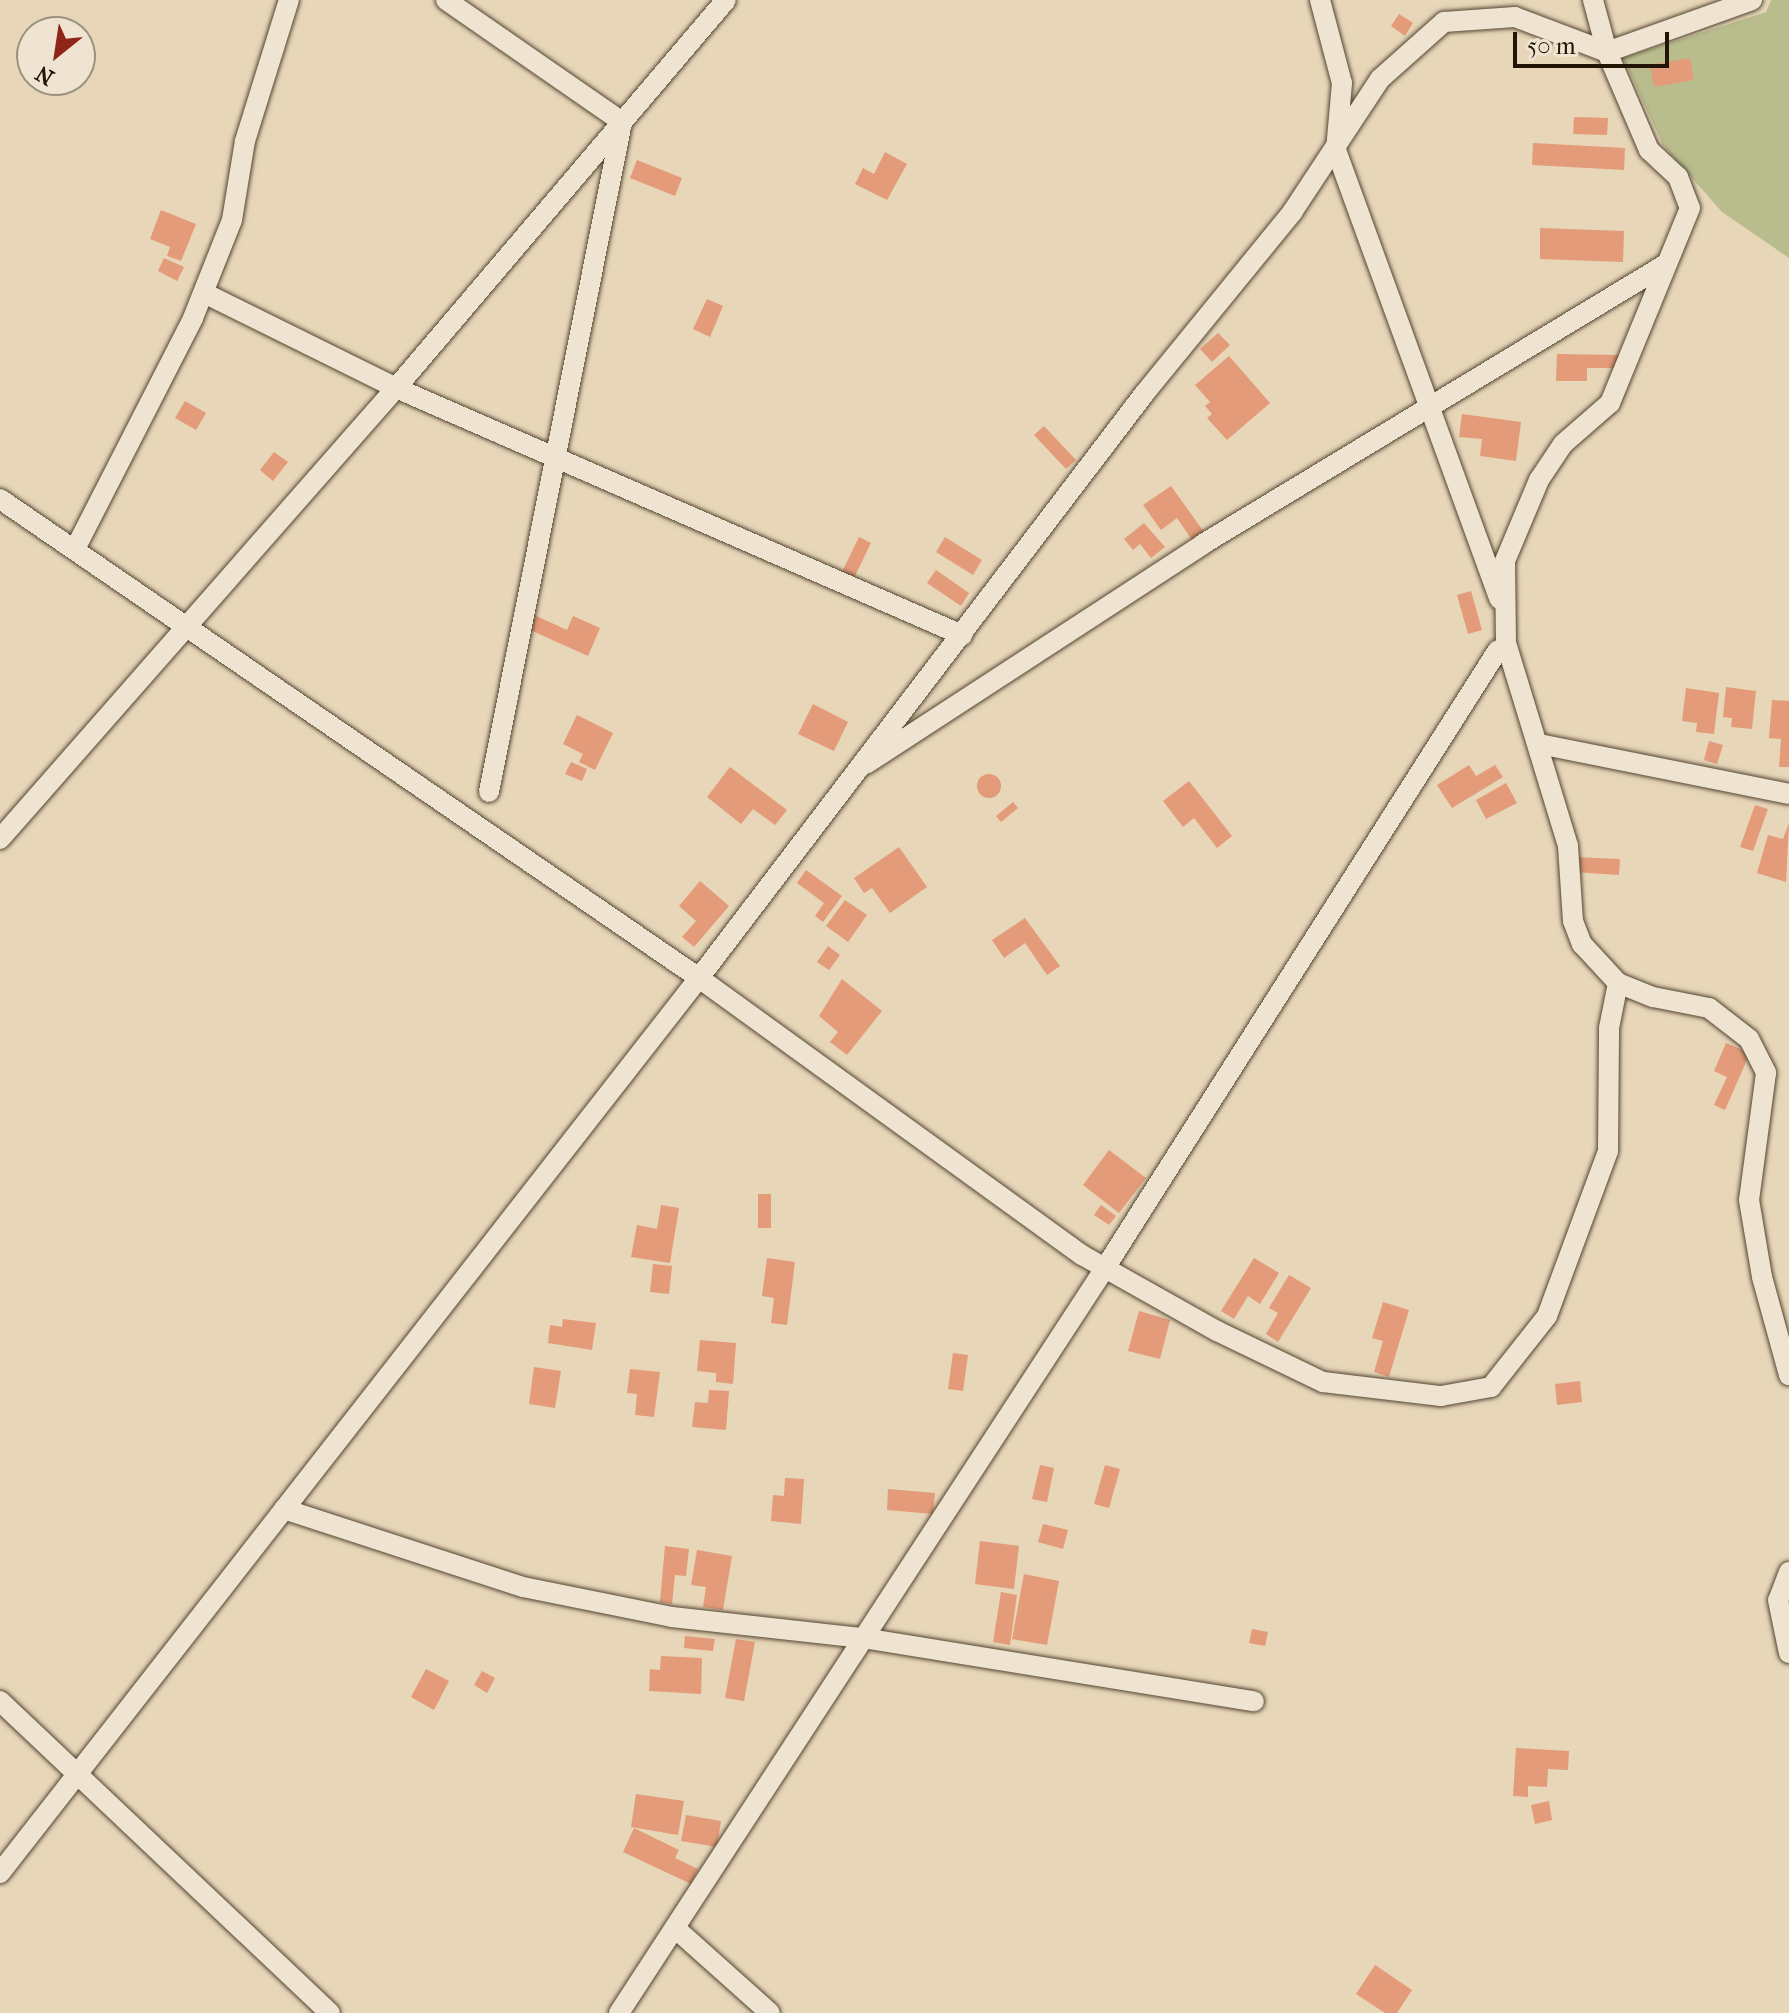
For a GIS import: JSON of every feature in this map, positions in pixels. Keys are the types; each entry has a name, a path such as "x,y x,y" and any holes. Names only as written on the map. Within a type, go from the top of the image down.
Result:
{"street":[{"path":"75,549 204,293 232,220 245,141 289,0"},
{"path":"446,0 622,122"},
{"path":"0,839 396,388 726,0"},
{"path":"1320,0 1342,83 1336,150 1503,611 1514,671 1568,846 1573,921 1598,967 1618,983 1653,997 1709,1008 1749,1039 1766,1073 1749,1200 1762,1277 1789,1375"},
{"path":"1503,611 1505,561 1539,480 1563,444 1610,403 1689,201 1678,177 1649,150 1607,52 1593,0"},
{"path":"0,1873 699,978 849,775 962,635 1336,150 1380,79 1444,22 1515,17 1607,52 1752,0"},
{"path":"489,792 553,457 622,122"},
{"path":"849,775 1203,544 1666,264"},
{"path":"204,293 396,388 962,635"},
{"path":"0,499 699,978 1105,1268 1217,1331 1323,1382 1441,1396 1491,1387 1547,1316 1608,1151 1609,1028 1618,983"},
{"path":"619,2013 1105,1268 1498,650"},
{"path":"1539,744 1789,794"},
{"path":"284,1509 523,1587 672,1617 863,1638 1254,1701"},
{"path":"1789,1572 1778,1600 1789,1653"},
{"path":"0,1701 330,2013"},
{"path":"675,1928 770,2013"}],"green space":[{"path":"1771,0 1789,0 1789,258 1722,212 1663,145 1623,58 1766,12"}],"building":[{"path":"1399,14 1413,23 1405,36 1391,26"},
{"path":"1690,58 1694,80 1654,87 1650,65"},
{"path":"1574,117 1608,118 1607,135 1573,134"},
{"path":"1533,143 1625,148 1624,170 1532,165"},
{"path":"885,152 907,164 887,200 855,184 863,168 874,174"},
{"path":"637,160 682,178 675,196 630,178"},
{"path":"161,210 196,224 181,261 167,256 170,247 150,239"},
{"path":"1540,228 1624,231 1623,262 1540,259"},
{"path":"164,258 184,267 177,281 158,271"},
{"path":"707,299 723,306 710,337 693,329"},
{"path":"1218,333 1230,345 1212,362 1200,349"},
{"path":"1557,354 1619,355 1619,368 1587,368 1587,381 1556,381"},
{"path":"1229,356 1270,403 1227,440 1207,418 1212,414 1205,406 1210,402 1195,385"},
{"path":"185,401 206,413 196,430 175,418"},
{"path":"1462,414 1521,422 1516,461 1480,456 1482,439 1459,437"},
{"path":"1044,426 1076,460 1066,469 1034,435"},
{"path":"274,452 288,462 273,481 260,470"},
{"path":"1171,486 1204,532 1192,540 1177,518 1161,530 1143,505"},
{"path":"1144,523 1165,547 1151,558 1140,544 1133,550 1124,539"},
{"path":"859,537 871,543 852,582 840,576"},
{"path":"945,537 982,560 973,575 936,552"},
{"path":"936,570 969,593 961,606 927,583"},
{"path":"1471,591 1482,630 1468,634 1457,595"},
{"path":"534,615 567,630 573,616 600,628 588,656 528,629"},
{"path":"1726,687 1756,691 1752,729 1731,727 1732,718 1723,717"},
{"path":"1686,688 1719,693 1714,734 1696,732 1697,723 1682,721"},
{"path":"1772,700 1789,701 1789,767 1779,767 1781,739 1769,738"},
{"path":"813,704 848,722 834,751 798,734"},
{"path":"577,715 613,733 595,770 579,762 583,754 563,744"},
{"path":"1709,741 1723,745 1717,764 1704,760"},
{"path":"571,762 587,769 582,781 565,774"},
{"path":"1469,765 1476,776 1495,765 1503,777 1452,808 1437,785"},
{"path":"730,767 787,810 775,825 753,809 741,824 707,797"},
{"path":"989,774 1000,781 1001,786 994,797 989,798 978,791 977,786 984,775"},
{"path":"1189,781 1232,836 1217,848 1194,818 1183,827 1163,801"},
{"path":"1506,783 1517,803 1486,819 1476,800"},
{"path":"1013,802 1018,808 1001,822 996,816"},
{"path":"1755,805 1768,809 1753,851 1740,847"},
{"path":"1789,823 1786,882 1757,873 1768,835 1783,839"},
{"path":"899,847 927,887 890,913 872,888 864,893 854,878"},
{"path":"1575,857 1620,859 1619,875 1574,872"},
{"path":"806,870 842,896 823,922 815,916 824,903 797,883"},
{"path":"700,881 729,906 694,947 682,937 696,921 679,906"},
{"path":"845,900 867,915 848,942 826,926"},
{"path":"1025,918 1060,966 1047,975 1025,943 1004,958 992,940"},
{"path":"828,946 840,955 829,970 817,962"},
{"path":"842,979 882,1011 847,1055 830,1042 838,1032 819,1016"},
{"path":"1726,1043 1750,1053 1725,1110 1714,1105 1727,1077 1714,1071"},
{"path":"1109,1150 1146,1178 1119,1213 1083,1185"},
{"path":"758,1194 771,1194 771,1228 758,1228"},
{"path":"661,1205 679,1208 670,1263 631,1257 637,1225 657,1229"},
{"path":"1101,1205 1116,1216 1109,1225 1094,1215"},
{"path":"767,1258 795,1262 787,1325 771,1323 774,1298 762,1296"},
{"path":"1254,1258 1279,1273 1260,1304 1248,1296 1234,1319 1221,1311"},
{"path":"653,1264 672,1266 669,1294 650,1292"},
{"path":"1289,1275 1311,1288 1278,1342 1266,1334 1278,1313 1269,1308"},
{"path":"1383,1302 1409,1310 1389,1377 1374,1372 1383,1341 1372,1338"},
{"path":"1139,1311 1170,1320 1160,1359 1128,1351"},
{"path":"563,1319 596,1323 592,1350 548,1343 550,1325 562,1327"},
{"path":"700,1340 736,1343 733,1384 716,1382 716,1373 697,1371"},
{"path":"953,1353 968,1355 963,1391 948,1389"},
{"path":"534,1367 561,1371 555,1408 529,1404"},
{"path":"630,1369 660,1372 654,1417 635,1415 637,1394 627,1393"},
{"path":"1580,1381 1582,1402 1557,1405 1555,1384"},
{"path":"709,1390 729,1391 726,1430 692,1427 695,1402 708,1403"},
{"path":"1040,1465 1054,1468 1047,1502 1032,1499"},
{"path":"1105,1465 1120,1469 1109,1508 1094,1504"},
{"path":"785,1478 804,1479 801,1524 771,1521 773,1495 784,1496"},
{"path":"888,1489 935,1493 933,1514 887,1510"},
{"path":"1043,1524 1068,1530 1063,1549 1038,1542"},
{"path":"980,1541 1019,1546 1014,1589 975,1584"},
{"path":"665,1546 689,1549 686,1576 675,1575 672,1604 660,1602"},
{"path":"697,1550 732,1556 723,1610 703,1607 706,1587 691,1585"},
{"path":"1024,1574 1059,1581 1047,1645 1012,1639"},
{"path":"1001,1592 1017,1595 1010,1645 993,1642"},
{"path":"1252,1629 1268,1632 1265,1646 1249,1643"},
{"path":"685,1636 715,1639 713,1651 684,1648"},
{"path":"736,1639 755,1642 744,1701 725,1698"},
{"path":"661,1656 702,1658 701,1694 649,1691 650,1669 660,1670"},
{"path":"426,1669 449,1681 434,1710 411,1697"},
{"path":"482,1671 495,1678 487,1693 474,1685"},
{"path":"1516,1748 1569,1751 1568,1770 1548,1769 1547,1787 1528,1786 1528,1797 1513,1796"},
{"path":"636,1794 684,1801 678,1835 631,1827"},
{"path":"1549,1801 1552,1820 1535,1824 1531,1805"},
{"path":"686,1815 721,1821 717,1847 681,1841"},
{"path":"634,1828 679,1850 675,1858 698,1869 691,1884 623,1852"},
{"path":"1375,1965 1412,1990 1397,2013 1385,2013 1356,1994"}]}
